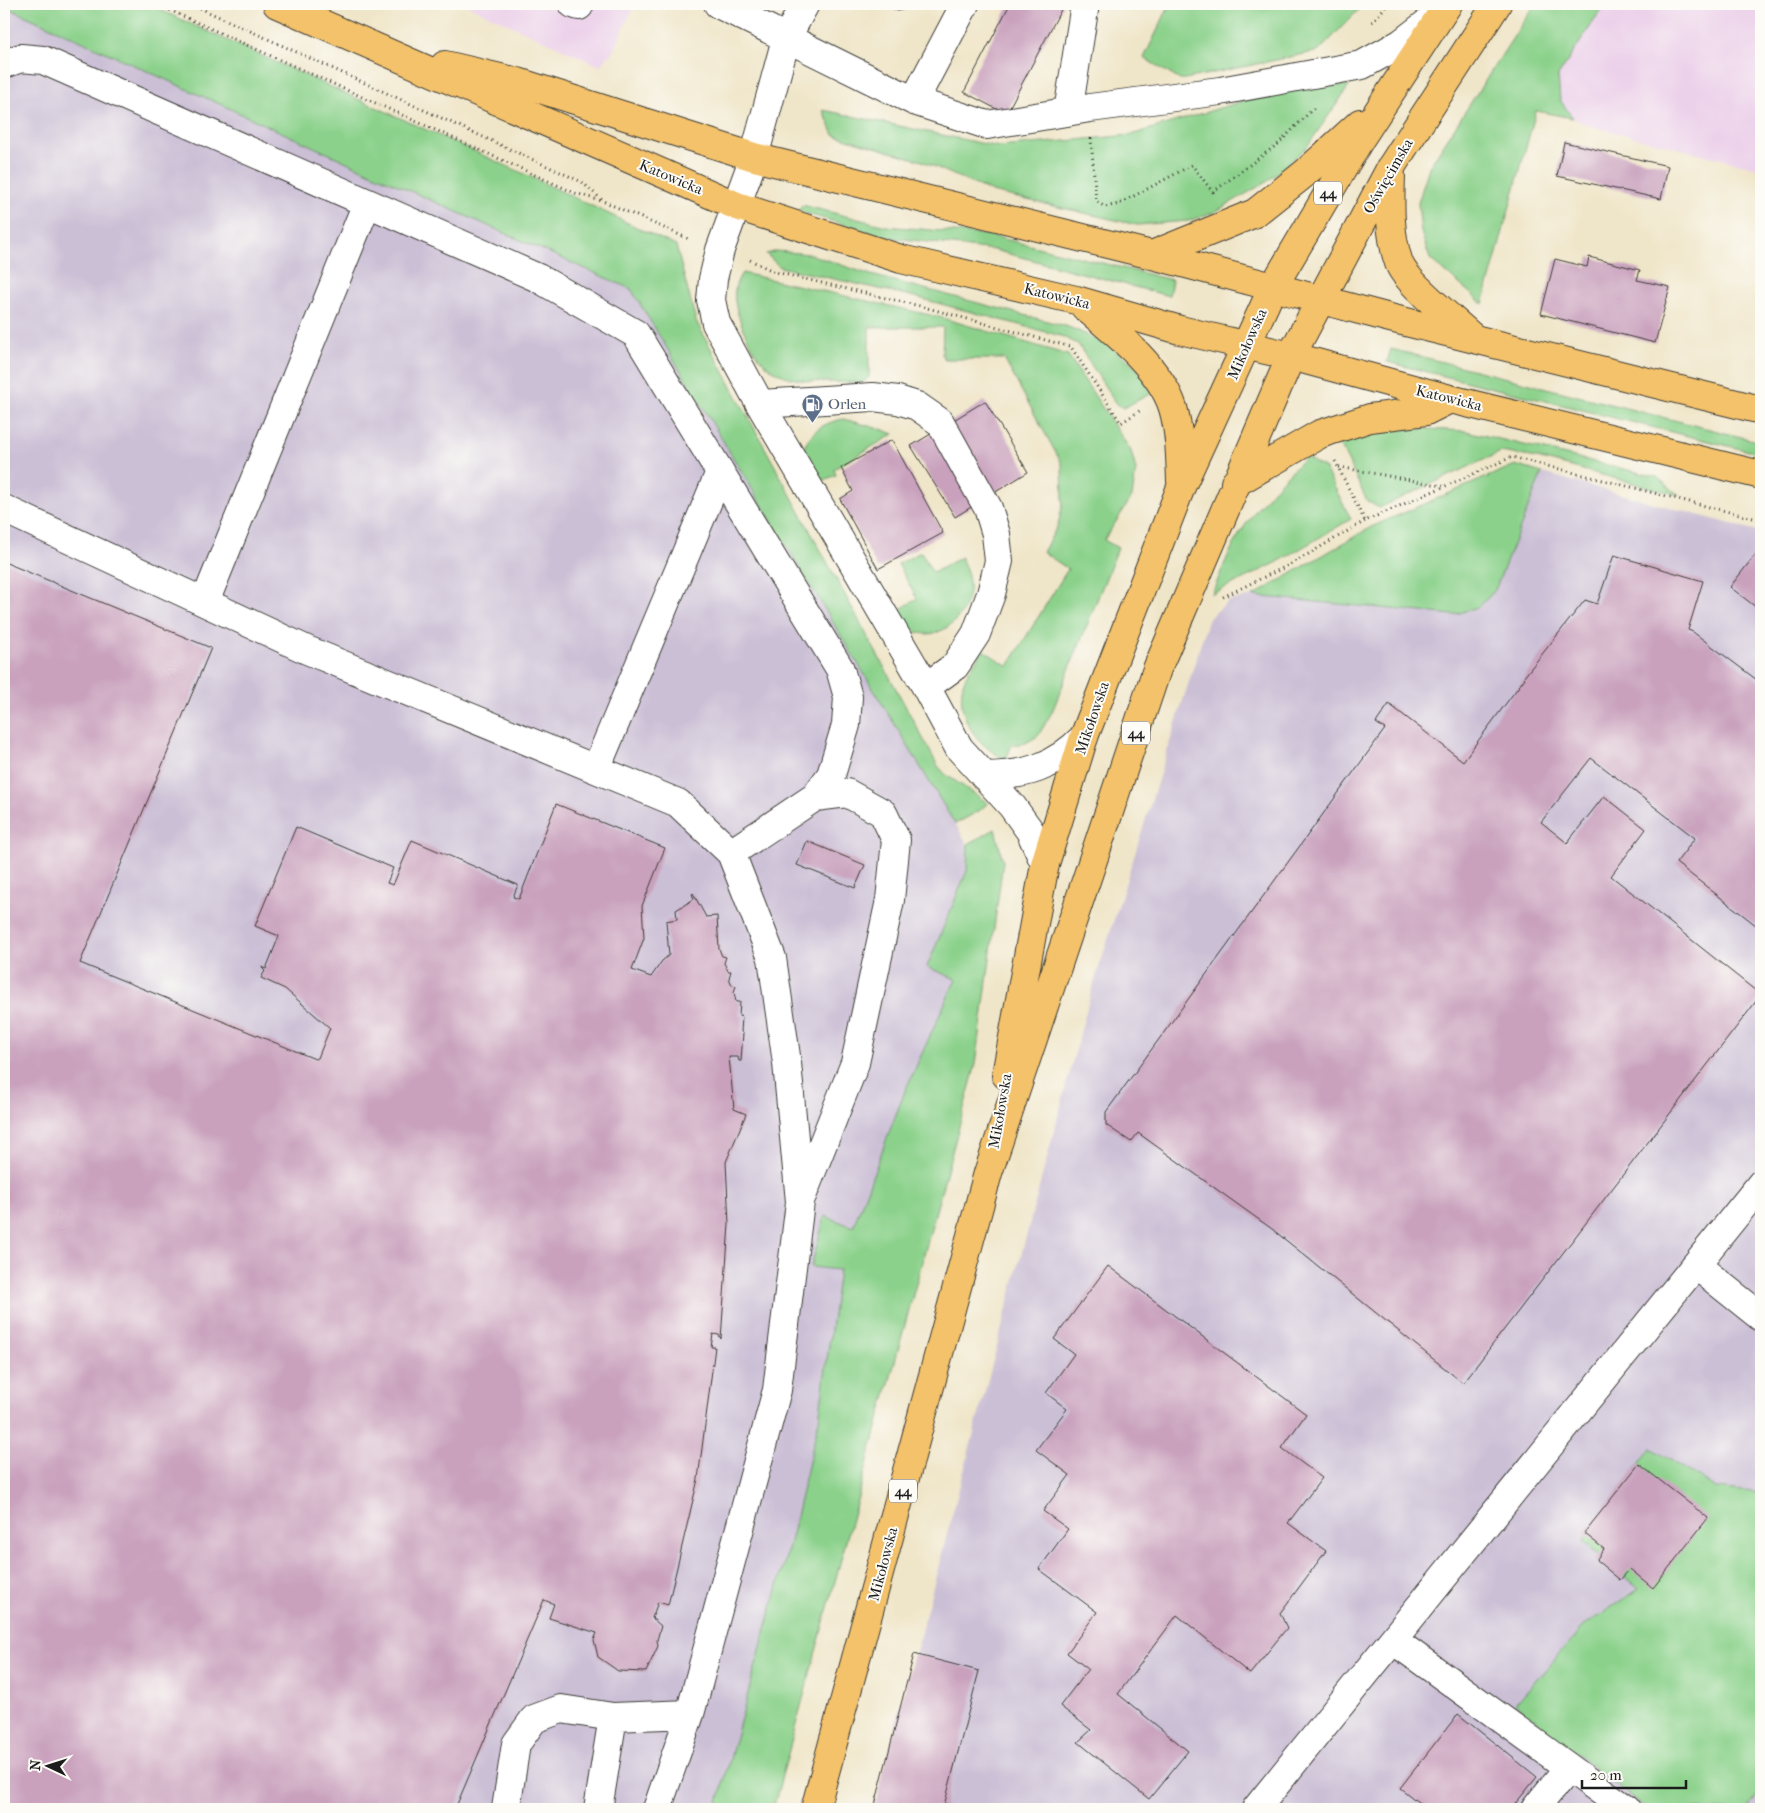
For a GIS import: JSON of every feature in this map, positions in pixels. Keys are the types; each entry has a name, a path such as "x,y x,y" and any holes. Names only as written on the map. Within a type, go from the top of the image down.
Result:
{"main road":[{"name":"Katowicka","path":"277,4 737,206 901,259 1076,300 1180,330 1291,356 1450,399 1761,475"},
{"name":"Oświęcimska","path":"1291,356 1391,167 1497,4"},
{"name":"44","path":"1273,287 1385,100 1446,7"},
{"name":"Katowicka","path":"376,49 518,82 754,157 1152,255 1320,300 1761,410"},
{"path":"1152,255 1254,213 1304,174 1385,100"},
{"path":"1391,167 1389,211 1399,264 1414,283 1474,339"},
{"name":"Mikołowska","path":"988,1172 1045,864 1084,737 1181,487 1273,287"},
{"path":"1076,300 1124,340 1166,394 1172,407 1180,443 1181,487"},
{"name":"Mikołowska","path":"815,1809 988,1172 1157,669 1291,356"},
{"path":"1235,483 1320,434 1370,418 1426,411 1450,399"}],"lane":[{"path":"718,4 914,101 987,125 1079,110 1220,91 1362,65 1400,44 1446,7"},
{"path":"805,4 786,39 754,157 720,250 713,279 711,300 716,323 760,404 926,687 959,748 1030,831 1045,864"},
{"path":"914,101 965,4"},
{"path":"1079,110 1086,4"},
{"path":"4,64 21,58 43,60 538,278 636,334 840,669 848,697 846,725 831,776 815,797 731,852"},
{"path":"205,602 367,203"},
{"path":"760,404 873,396 898,400 917,406 940,422 988,508 996,534 999,561 991,594 976,634 955,666 926,687"},
{"path":"596,769 720,472"},
{"path":"4,509 307,650 678,803 731,852 772,958 787,1063 800,1202 777,1390 690,1714 657,1809"},
{"path":"984,776 1004,776 1039,769 1068,754 1084,737"},
{"path":"800,1202 855,1063 890,900 896,840 883,813 847,792 815,797"},
{"path":"1256,1809 1761,1184"},
{"path":"1696,1265 1761,1317"},
{"path":"1393,1640 1626,1809"},
{"path":"506,1809 516,1744 534,1719 562,1709 613,1717 690,1714"},
{"path":"598,1809 613,1717"},
{"path":"1535,1809 1568,1768"}],"path":[{"path":"156,4 575,193 605,202 669,231 752,261 775,272 920,306 1071,347 1121,424"},
{"path":"191,4 582,182 605,202"},
{"path":"1079,110 1096,201 1105,207 1119,204 1192,165 1213,192"},
{"path":"1320,434 1365,521"},
{"path":"1217,600 1293,563 1365,521 1512,457 1761,520"},
{"path":"1338,467 1444,486"}],"shaded area":[{"path":"464,4 635,4 613,51 600,66"},
{"path":"1605,4 1761,4 1761,169 1590,126 1573,118 1560,100 1558,77"},
{"path":"4,6 631,289 985,873 728,1809 4,1809"},
{"path":"1542,473 1761,532 1761,1809 874,1809 1090,996 1209,618 1229,601 1253,596 1454,615 1495,590"}],"green space":[{"path":"4,4 147,4 529,176 676,246 696,321 938,766 945,774 988,803 979,811 955,824 631,289 459,213 4,6"},
{"path":"1170,4 1364,4 1319,51 1180,80 1144,58"},
{"path":"1535,4 1605,4 1558,76 1560,100 1573,118 1536,111 1483,304 1430,259 1421,232 1418,203 1429,167"},
{"path":"1350,85 1306,148 1268,181 1213,213 1188,221 1137,225 992,192 922,161 834,135 823,110 999,147 1131,135 1279,90"},
{"path":"802,205 886,226 988,235 1172,280 1169,296 994,250 886,237 808,214 799,210"},
{"path":"777,251 809,254 871,275 1066,326 1095,339 1122,355 1139,372 1152,393 1123,408 1116,404 1078,344 1061,336 911,296 780,267 766,254"},
{"path":"742,273 939,317 1068,355 1131,451 1136,470 1132,497 1104,540 1118,548 1052,712 1038,736 1026,743 1012,745 1006,759 986,747 971,729 962,708 963,684 983,650 1008,666 1068,569 1043,552 1058,525 1063,503 1062,464 1004,359 945,359 942,355 943,327 869,327 869,377 863,383 802,380 786,377 773,370 760,359 750,343 738,314 735,290"},
{"path":"1391,349 1761,442 1761,454 1387,362"},
{"path":"843,419 894,434 834,469 836,475 824,480 816,478 803,452 805,445 817,429"},
{"path":"1410,428 1466,431 1657,477 1679,495 1537,458 1501,452 1379,508 1367,501 1338,440 1358,434"},
{"path":"1306,457 1325,469 1351,519 1276,563 1212,594 1231,550 1249,520 1276,487"},
{"path":"1515,465 1542,473 1495,590 1480,606 1454,615 1253,596 1371,527"},
{"path":"921,552 933,573 961,557 968,576 969,592 965,606 957,619 946,628 933,633 920,633 907,626 897,611 917,599 898,564"},
{"path":"995,829 1003,861 976,1064 773,1809 716,1809 790,1542 819,1420 839,1270 811,1267 825,1216 853,1227 905,1091 956,979 927,967 967,871 968,844"},
{"path":"1651,1448 1716,1488 1761,1493 1761,1793 1747,1809 1646,1809 1515,1704 1586,1624 1639,1589 1583,1541"}],"building":[{"path":"884,4 923,4 898,11"},
{"path":"1010,4 1064,4 1006,114 964,92"},
{"path":"1564,142 1668,166 1661,199 1557,176"},
{"path":"1589,257 1640,270 1637,280 1670,287 1655,343 1541,314 1555,259 1587,267"},
{"path":"985,401 1028,472 955,517 911,446"},
{"path":"892,440 943,533 878,569 840,499 853,491 841,468"},
{"path":"1614,555 1703,581 1688,630 1761,683 1761,929 1676,863 1695,838 1591,758 1541,822 1567,843 1604,796 1646,829 1611,876 1761,995 1463,1383 1272,1229 1138,1133 1131,1142 1106,1125 1106,1112 1385,729 1376,723 1389,704 1463,761 1524,677 1585,600 1597,604"},
{"path":"1755,555 1761,560 1761,611 1730,587"},
{"path":"4,562 211,648 80,963 315,1059 318,1058 330,1028 285,989 261,978 265,971 261,967 266,969 279,936 255,926 296,827 393,868 387,883 393,885 412,840 518,885 513,897 519,899 556,804 665,848 642,906 644,938 632,970 651,977 662,961 669,955 666,921 677,919 676,910 694,899 693,893 706,917 717,916 719,949 722,956 726,957 724,963 728,971 731,971 729,978 732,985 736,986 734,992 736,1002 740,1002 739,1016 742,1017 741,1061 739,1061 738,1057 729,1057 734,1109 746,1114 726,1162 729,1224 721,1339 719,1335 713,1334 711,1347 715,1347 698,1479 668,1605 658,1602 652,1618 661,1626 657,1640 658,1646 646,1672 618,1671 598,1657 594,1640 597,1633 549,1618 554,1604 544,1600 455,1809 4,1809"},
{"path":"807,841 865,865 855,888 797,865"},
{"path":"1108,1266 1306,1414 1282,1448 1322,1478 1288,1523 1326,1551 1280,1613 1287,1628 1250,1674 1177,1615 1118,1694 1188,1751 1149,1799 1078,1742 1091,1730 1060,1706 1088,1669 1067,1653 1097,1612 1039,1569 1068,1529 1043,1511 1070,1475 1036,1450 1067,1409 1046,1393 1074,1354 1054,1339"},
{"path":"1639,1464 1708,1518 1653,1588 1630,1569 1620,1580 1596,1560 1604,1549 1584,1533"},
{"path":"914,1654 979,1671 944,1806 955,1809 874,1809"},
{"path":"1458,1714 1537,1777 1511,1809 1427,1809 1400,1788"}],"place":[{"name":"Orlen","path":"812,423"}]}
